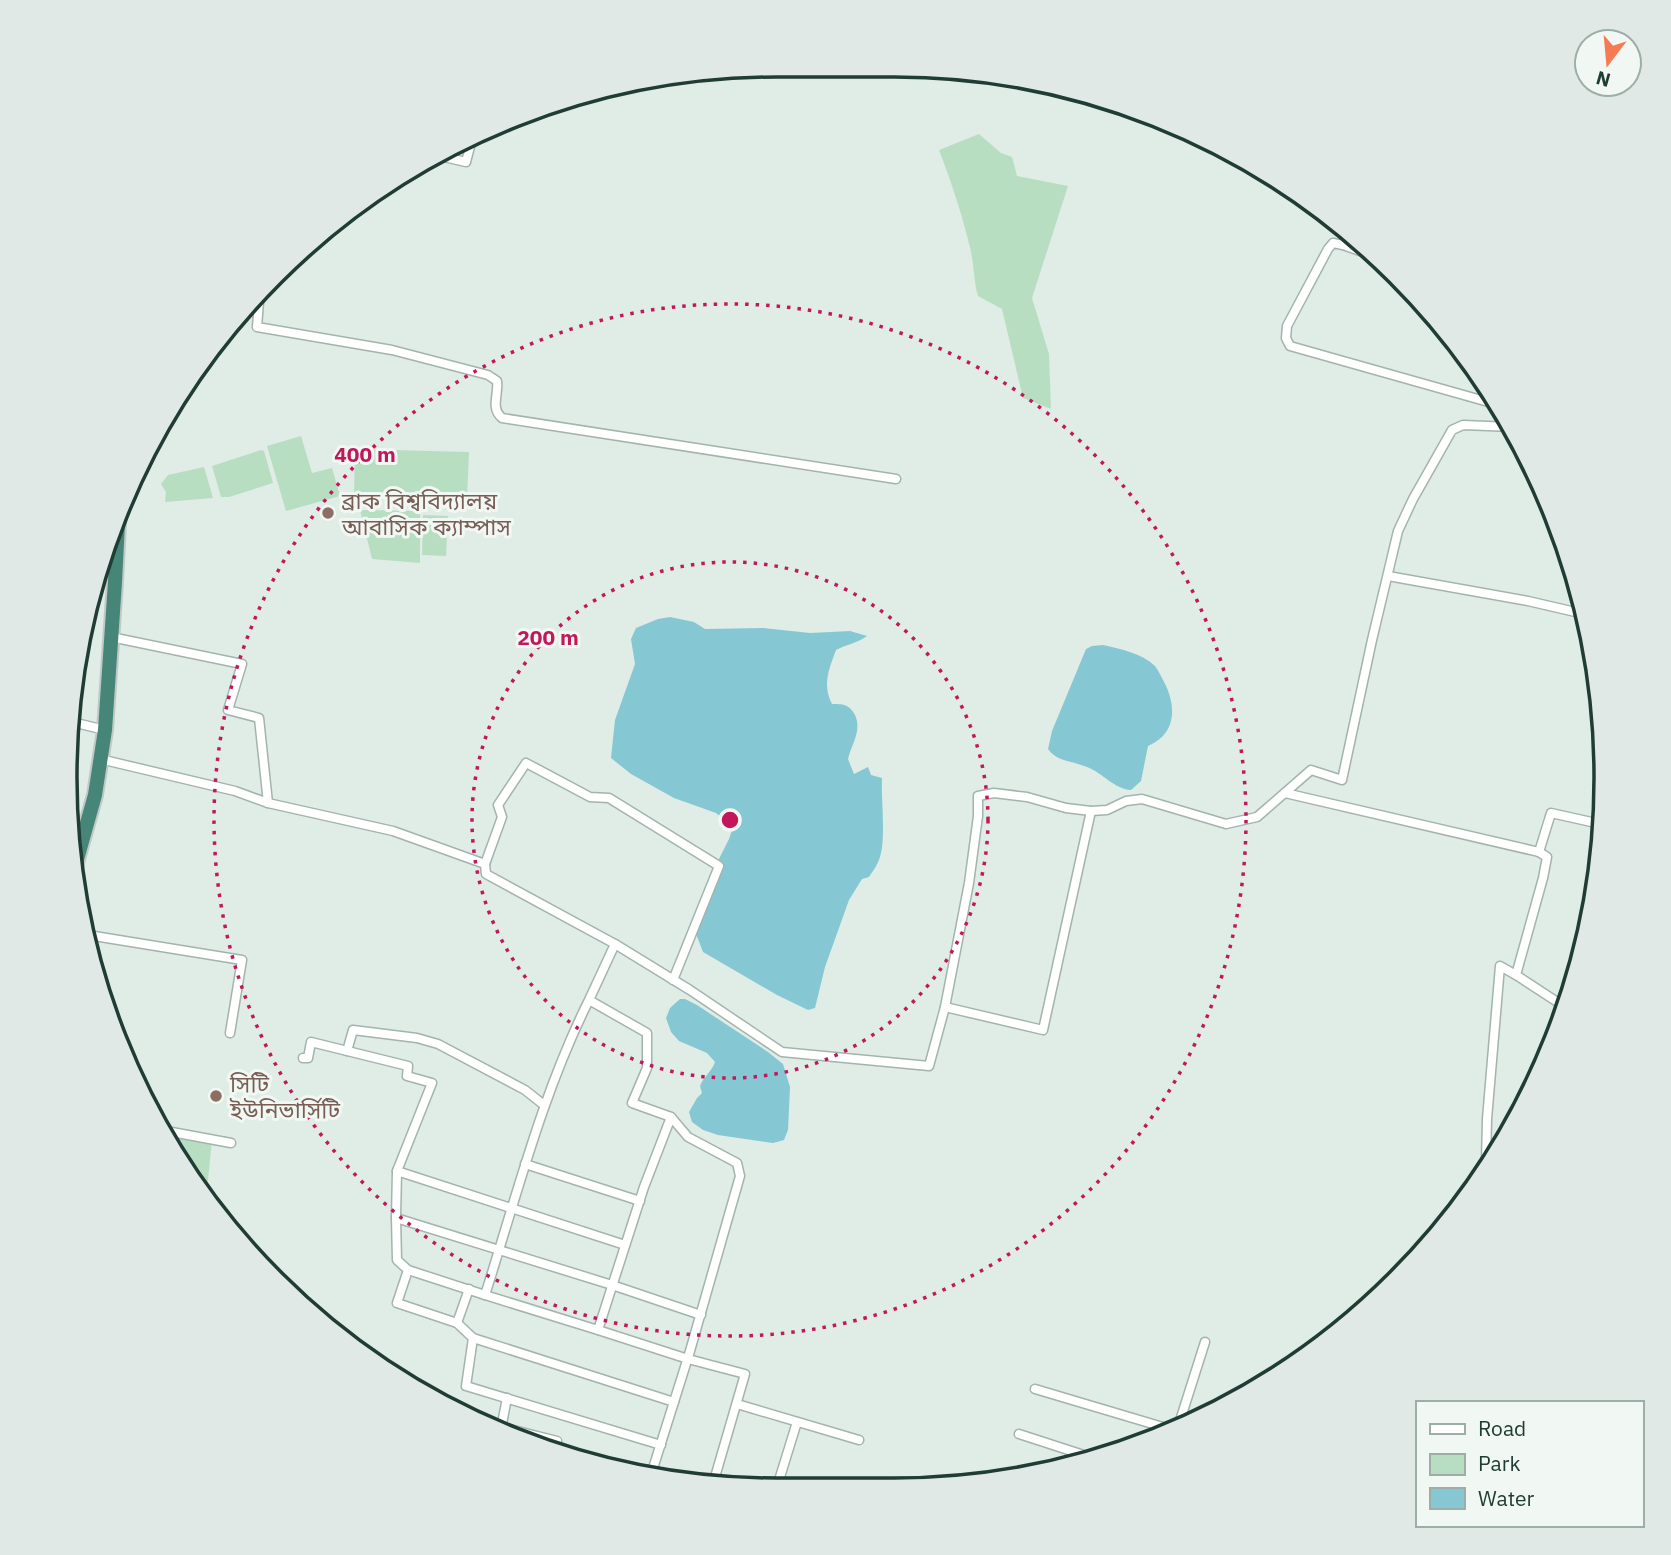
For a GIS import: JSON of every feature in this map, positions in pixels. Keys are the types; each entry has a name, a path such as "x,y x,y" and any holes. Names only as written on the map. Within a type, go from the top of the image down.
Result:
{"highway":[{"path":"81,847 95,795 105,730 117,545"}],"street":[{"path":"450,158 466,162 470,148"},
{"path":"1351,248 1333,243 1328,248 1287,326 1286,338 1290,346 1484,401"},
{"path":"259,308 257,327 392,349 488,375 497,381 495,406 497,414 502,418 896,479"},
{"path":"673,979 719,866 609,798 590,797 526,763 498,805 502,817 485,864 486,874 615,944 673,979 782,1052 929,1066 945,1007 969,883 978,817 978,796 994,793 1027,797 1066,808 1091,811 1107,810 1126,801 1142,799 1226,824 1257,817 1311,770 1342,780 1398,531 1452,430 1463,425 1499,426"},
{"path":"1388,576 1574,612"},
{"path":"111,637 242,664 228,710 260,718 268,803"},
{"path":"79,724 105,730"},
{"path":"100,759 235,791 268,803 393,831 485,864"},
{"path":"1285,793 1539,852 1547,857 1516,975"},
{"path":"945,1007 1043,1030 1091,811"},
{"path":"1539,852 1552,813 1593,822"},
{"path":"95,936 242,960 230,1033"},
{"path":"485,1295 544,1105 571,1037 615,944"},
{"path":"1486,1150 1500,966 1557,1002"},
{"path":"589,1000 647,1033 647,1068 632,1103 671,1116 688,1137 737,1163 740,1177 688,1359 653,1467"},
{"path":"347,1051 353,1030 417,1038 438,1044 525,1090 544,1105"},
{"path":"303,1058 308,1058 311,1042 408,1066 407,1076 432,1083 397,1171 397,1260 408,1270 688,1359 745,1374 716,1475"},
{"path":"598,1330 671,1116"},
{"path":"174,1132 231,1143"},
{"path":"525,1164 640,1201"},
{"path":"397,1171 625,1245"},
{"path":"396,1218 701,1315"},
{"path":"408,1270 397,1303 457,1323 473,1338 674,1402"},
{"path":"457,1323 469,1289"},
{"path":"473,1338 466,1386 660,1445"},
{"path":"1182,1416 1205,1342"},
{"path":"1035,1389 1159,1426"},
{"path":"503,1422 508,1398"},
{"path":"737,1404 859,1440"},
{"path":"780,1478 797,1422"},
{"path":"1019,1434 1078,1453"}],"green space":[{"path":"979,134 1001,153 1012,157 1017,176 1068,186 1032,298 1049,354 1051,409 1023,398 1002,309 978,296 971,252 939,150"},
{"path":"301,436 312,473 332,468 340,496 286,511 267,446"},
{"path":"355,449 469,452 467,498 354,495"},
{"path":"264,451 273,483 221,497 212,466"},
{"path":"204,467 213,498 165,502 166,492 161,484 168,475"},
{"path":"360,510 420,511 420,563 372,559"},
{"path":"423,515 448,516 446,556 422,555"},
{"path":"177,1137 212,1140 208,1184"}],"water":[{"path":"670,617 694,622 705,629 763,628 810,633 850,631 867,636 836,650 829,670 827,690 832,704 848,707 857,721 857,732 848,759 854,774 868,767 871,775 882,778 882,849 874,870 869,877 862,879 849,900 825,967 815,1008 808,1010 777,995 703,952 696,934 716,865 733,827 716,813 674,798 631,774 611,758 615,720 635,664 631,639 636,628"},
{"path":"1103,645 1130,652 1155,666 1171,699 1172,718 1169,726 1158,741 1148,746 1141,781 1131,790 1119,787 1087,767 1061,759 1048,749 1052,731 1086,649"},
{"path":"680,999 697,1005 783,1064 790,1087 788,1130 784,1140 773,1143 718,1135 703,1130 692,1122 689,1112 702,1093 700,1086 715,1062 707,1053 679,1041 671,1032 666,1018 670,1008"}],"place":[{"name":"ব্রাক বিশ্ববিদ্যালয় আবাসিক ক্যাম্পাস","path":"328,513"},
{"name":"সিটি ইউনিভার্সিটি","path":"216,1096"}]}
